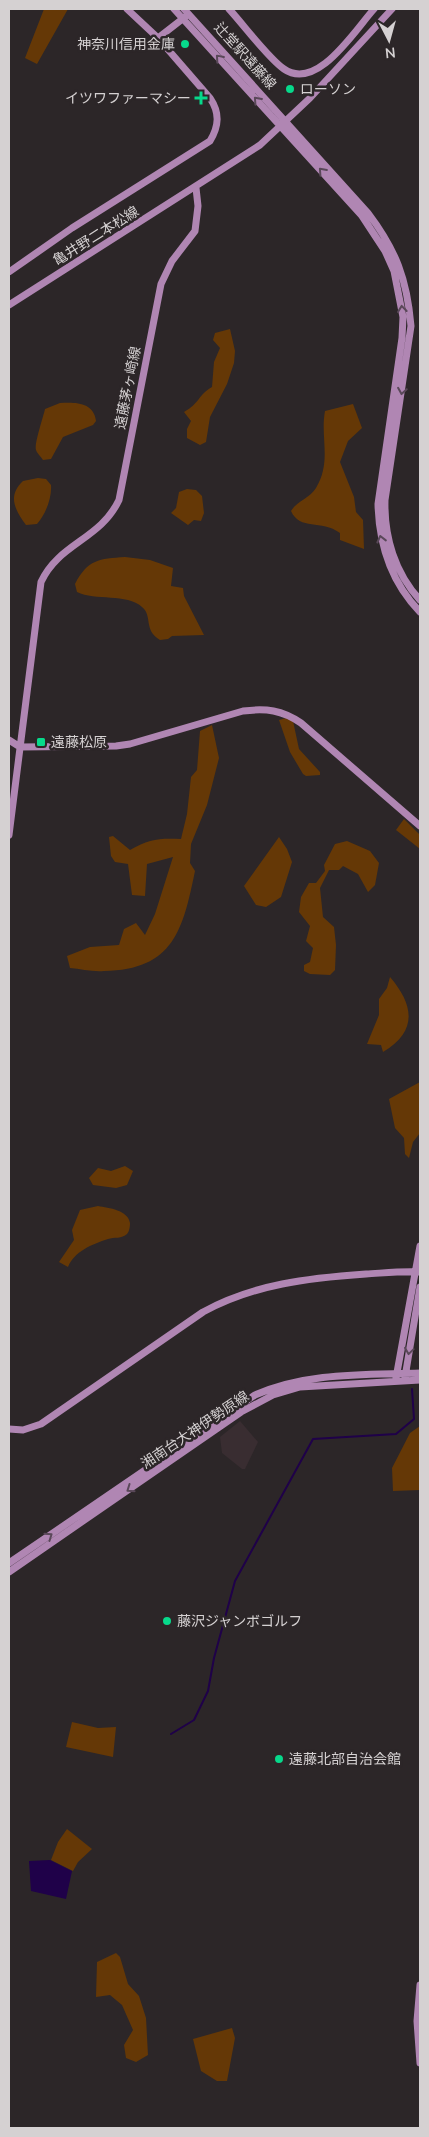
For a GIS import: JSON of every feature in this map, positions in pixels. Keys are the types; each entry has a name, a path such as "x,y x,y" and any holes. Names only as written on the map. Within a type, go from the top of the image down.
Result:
{"street":[{"path":"9,272 72,228 210,141 217,125 215,105 158,38 127,9"},
{"name":"辻堂駅遠藤線","path":"174,9 186,14 287,121 386,237 401,269 408,298 411,326 385,500 384,519 396,563 405,582 420,600"},
{"path":"229,9 282,68 297,74 313,72 326,63 374,9"},
{"path":"196,188 260,145 282,127 392,9"},
{"path":"158,38 186,14"},
{"name":"辻堂駅遠藤線","path":"186,14 206,43 362,216 385,251 394,271 401,302 402,338 378,504 378,529 393,575 407,598 420,612"},
{"name":"亀井野二本松線","path":"9,305 196,188"},
{"name":"遠藤茅ヶ崎線","path":"9,835 41,582 47,570 58,556 107,521 119,500 161,284 172,260 195,231 198,206 196,188"},
{"path":"9,740 20,747 130,744 243,711 274,710 283,712 301,722 420,826"},
{"path":"396,1377 418,1272 420,1246"},
{"path":"9,1429 23,1430 41,1424 203,1312 233,1297 266,1286 331,1277 418,1272"},
{"path":"405,1377 420,1286"},
{"name":"湘南台大神伊勢原線","path":"405,1377 420,1373"},
{"name":"湘南台大神伊勢原線","path":"9,1572 259,1402 288,1390 307,1386 396,1377"},
{"name":"湘南台大神伊勢原線","path":"9,1563 255,1395 298,1380 396,1377 420,1380"},
{"path":"420,1985 417,2021 420,2063"}],"shaded area":[{"path":"44,9 68,9 37,64 25,58"},
{"path":"230,329 235,351 234,363 227,384 210,417 206,442 200,445 187,438 187,429 191,421 184,412 212,387 214,362 220,348 213,340 215,333"},
{"path":"60,403 83,404 92,410 96,421 93,425 63,437 51,459 43,460 36,447 45,409"},
{"path":"353,404 362,428 348,441 340,462 354,497 356,512 363,520 364,549 340,540 340,533 333,529 300,521 291,511 316,488 321,478 325,459 325,411"},
{"path":"38,478 46,479 51,485 49,500 46,510 37,524 26,525 14,503 15,492 23,481"},
{"path":"187,489 196,490 202,496 204,513 201,521 194,520 188,525 171,513 176,508 179,492"},
{"path":"125,557 150,560 173,568 171,586 183,588 184,596 204,635 172,636 168,639 160,640 152,632 145,611 136,603 120,598 84,595 77,592 75,584 90,565 101,560"},
{"path":"286,718 293,721 299,749 320,772 320,775 306,776 303,774 290,752 279,720"},
{"path":"212,725 219,758 207,805 191,844 190,863 195,871 191,892 186,911 171,942 160,954 146,963 128,969 91,971 70,968 67,956 90,947 119,945 124,929 136,923 145,935 155,914 173,857 147,864 145,896 132,895 128,864 115,862 111,856 109,837 113,836 130,850 154,840 181,839 187,814 191,777 197,770 200,731"},
{"path":"404,819 420,835 420,849 396,830"},
{"path":"279,837 287,849 292,862 281,897 266,907 256,905 244,886"},
{"path":"347,841 370,851 379,863 375,885 368,892 358,874 343,866 339,870 329,870 320,888 323,917 334,927 336,945 335,970 330,975 310,974 304,971 304,965 310,962 313,948 306,941 310,926 299,912 301,897 309,883 316,883 325,871 324,865 335,844"},
{"path":"390,977 404,998 408,1007 409,1017 402,1035 383,1052 381,1045 367,1044 379,1015 379,999 387,988"},
{"path":"420,1082 420,1133 413,1142 409,1158 405,1154 404,1138 395,1128 389,1099"},
{"path":"125,1166 133,1171 127,1185 116,1188 93,1185 89,1178 98,1168 111,1171"},
{"path":"98,1206 117,1210 126,1215 130,1223 128,1233 123,1237 110,1238 84,1249 68,1267 59,1262 74,1240 72,1230 80,1210"},
{"path":"240,1421 258,1442 245,1469 242,1469 222,1453 220,1437"},
{"path":"420,1426 420,1490 393,1491 392,1468 410,1433"},
{"path":"72,1722 98,1728 116,1727 113,1757 66,1747"},
{"path":"67,1829 92,1849 78,1862 73,1871 51,1860 58,1842"},
{"path":"50,1860 72,1871 66,1899 31,1891 29,1861"},
{"path":"116,1953 120,1957 128,1984 139,1996 146,2018 148,2055 136,2062 126,2058 124,2045 133,2030 122,2005 110,1995 96,1997 97,1962"},
{"path":"232,2028 235,2038 227,2081 217,2081 201,2071 193,2039"}],"waterway":[{"path":"171,1734 194,1720 208,1691 214,1658 235,1581 313,1439 396,1434 414,1419 412,1389"}],"place":[{"name":"神奈川信用金庫","path":"185,44"},
{"name":"ローソン","path":"290,89"},
{"name":"イツワファーマシー","path":"201,98"},
{"name":"遠藤松原","path":"41,742"},
{"name":"藤沢ジャンボゴルフ","path":"167,1621"},
{"name":"遠藤北部自治会館","path":"279,1759"}]}
